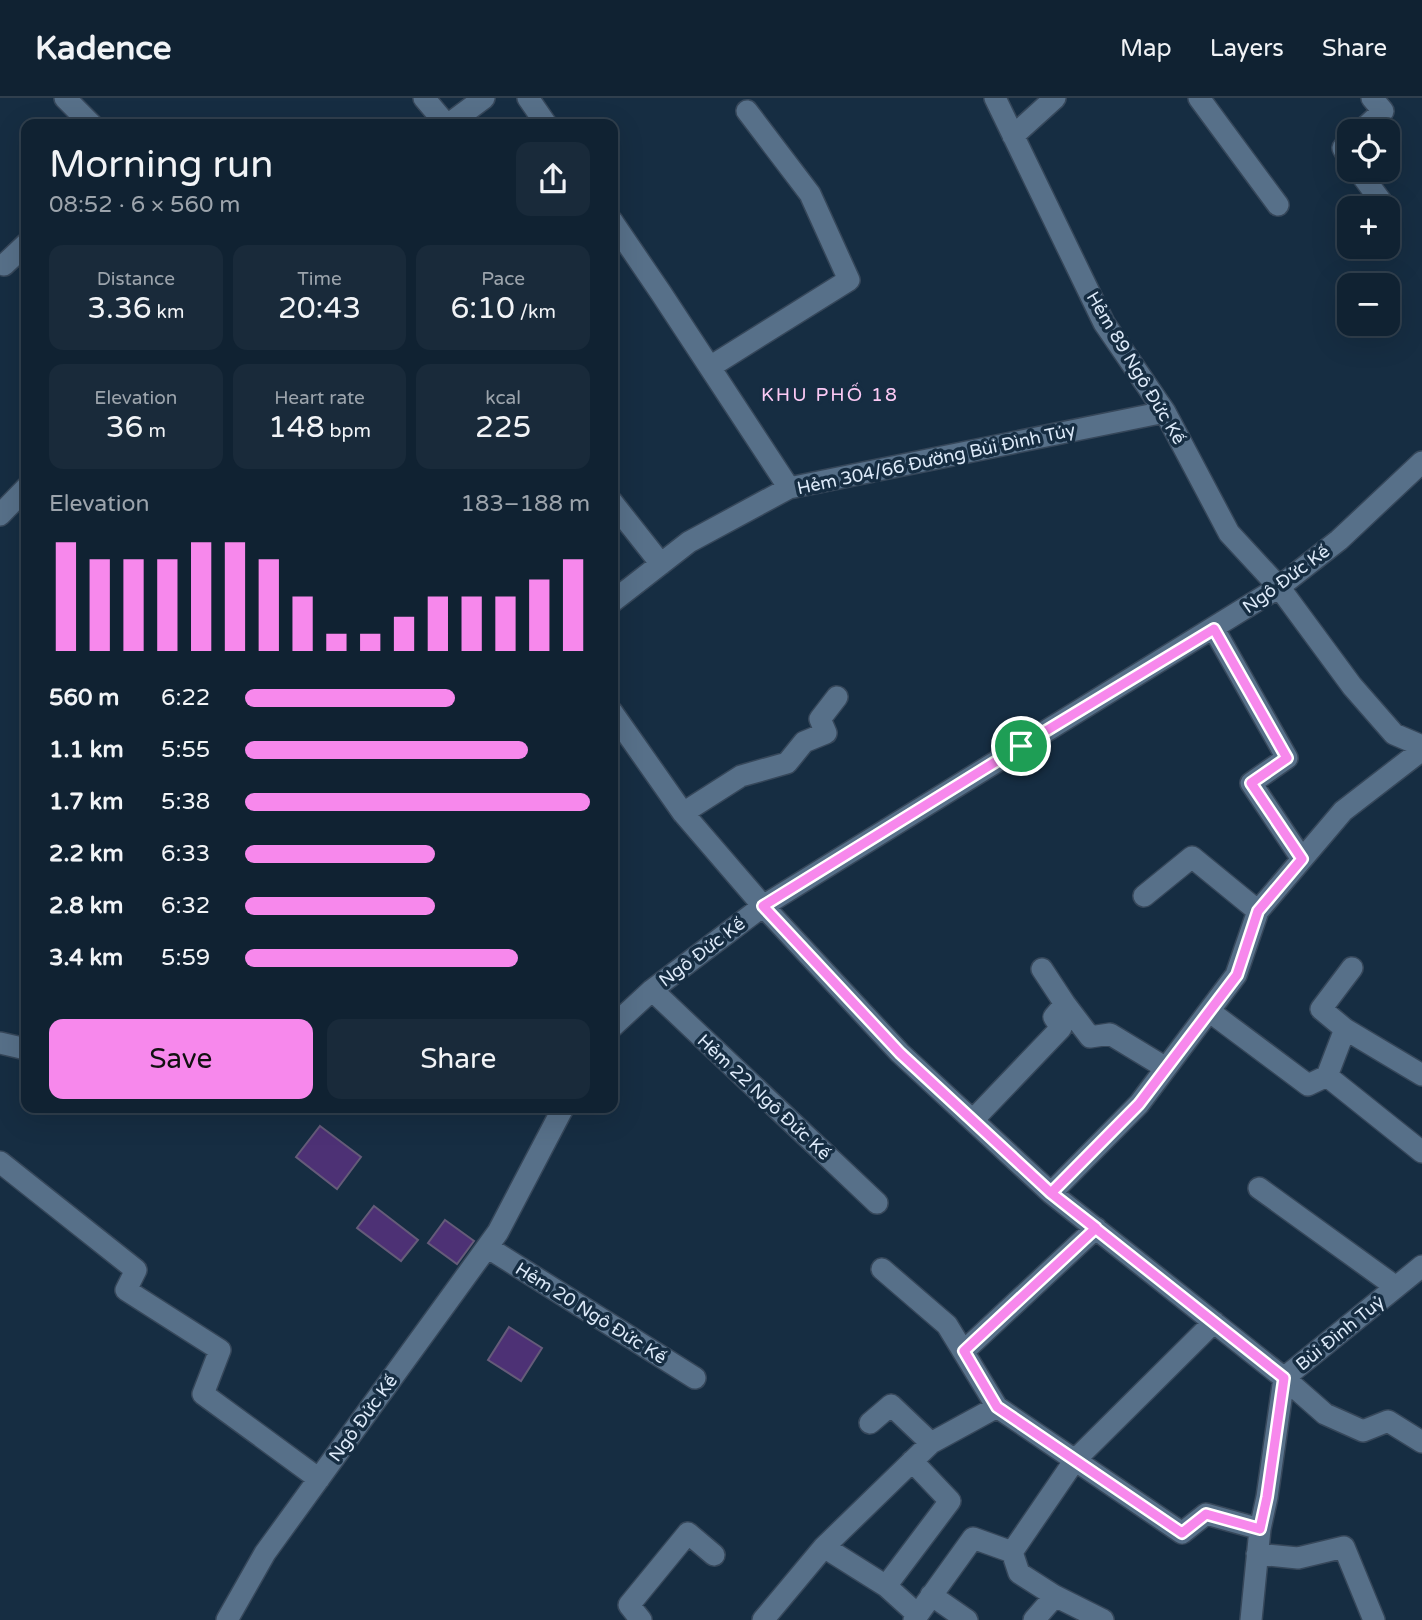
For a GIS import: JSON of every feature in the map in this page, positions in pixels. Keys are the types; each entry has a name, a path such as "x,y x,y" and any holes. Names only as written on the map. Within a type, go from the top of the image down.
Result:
{"street":[{"path":"65,98 86,119"},
{"path":"424,98 443,119"},
{"path":"455,119 484,98"},
{"path":"528,98 543,119"},
{"name":"Hẻm 89 Ngô Đức Kế","path":"995,98 1104,323 1165,412 1229,533 1279,587 1352,686 1394,734 1422,748"},
{"path":"1013,136 1055,98"},
{"path":"1199,98 1278,205"},
{"path":"1372,98 1383,111 1374,119"},
{"path":"710,367 849,279 810,194 747,111"},
{"path":"618,230 789,488"},
{"path":"5,265 21,249"},
{"name":"Hẻm 304/66 Đường Bùi Đình Túy","path":"618,597 689,542 789,488 1165,412"},
{"name":"Ngô Đức Kế","path":"618,1021 652,990 763,906 1279,587 1339,540 1422,462"},
{"path":"0,515 21,495"},
{"path":"618,510 661,564"},
{"path":"1214,629 1287,758 1251,783 1302,859"},
{"path":"683,813 741,776 787,762 804,742 826,733 820,719 837,697"},
{"path":"618,721 683,813 763,906 900,1053 1051,1193 1284,1378 1325,1414 1363,1431 1388,1421 1422,1442"},
{"path":"1051,1193 1139,1104 1237,975 1258,911 1343,811 1422,748"},
{"path":"1144,896 1192,857 1258,911"},
{"path":"1352,968 1321,1009 1345,1029 1422,1075"},
{"path":"1042,969 1090,1037 1110,1034 1166,1068"},
{"name":"Hẻm 22 Ngô Đức Kế","path":"652,990 877,1203"},
{"path":"973,1120 1061,1028 1054,1017 1065,1004"},
{"path":"1209,1011 1308,1085 1327,1076 1345,1029"},
{"path":"1327,1076 1422,1152"},
{"name":"Ngô Đức Kế","path":"227,1620 265,1553 498,1232 560,1113"},
{"path":"0,1163 136,1270 126,1290 220,1350 203,1394 319,1479"},
{"path":"1259,1188 1396,1287"},
{"path":"964,1351 1096,1228"},
{"name":"Hẻm 20 Ngô Đức Kế","path":"487,1247 695,1378"},
{"name":"Bùi Đình Tuý","path":"1251,1620 1260,1529 1284,1378 1422,1266"},
{"path":"883,1269 947,1325 997,1407 1182,1533 1206,1514 1260,1529"},
{"path":"1103,1620 1055,1596 1019,1573 1013,1552 1074,1460 1214,1322"},
{"path":"870,1423 891,1405 931,1443"},
{"path":"763,1620 824,1547 931,1443 997,1407"},
{"path":"886,1586 950,1501 912,1461"},
{"path":"641,1620 629,1605 688,1533 714,1555"},
{"path":"824,1547 886,1586 915,1617 973,1538 1013,1552"},
{"path":"1257,1554 1298,1558 1344,1546 1374,1620"},
{"path":"931,1595 967,1620"},
{"path":"1034,1620 1055,1596"}],"building":[{"path":"320,1126 361,1157 337,1189 296,1157"},
{"path":"374,1206 418,1240 401,1261 357,1228"},
{"path":"445,1220 474,1241 457,1264 428,1243"},
{"path":"509,1327 542,1348 521,1381 488,1360"}],"district":[{"name":"KHU PHỐ 18","path":"830,394"}],"route":[{"path":"1021,746 763,906 900,1053 1051,1193 1284,1378 1260,1529 1206,1514 1182,1533 997,1407 964,1351 1096,1228 1051,1193 1139,1104 1237,975 1258,911 1302,859 1251,783 1287,758 1214,629 1021,746"}]}
